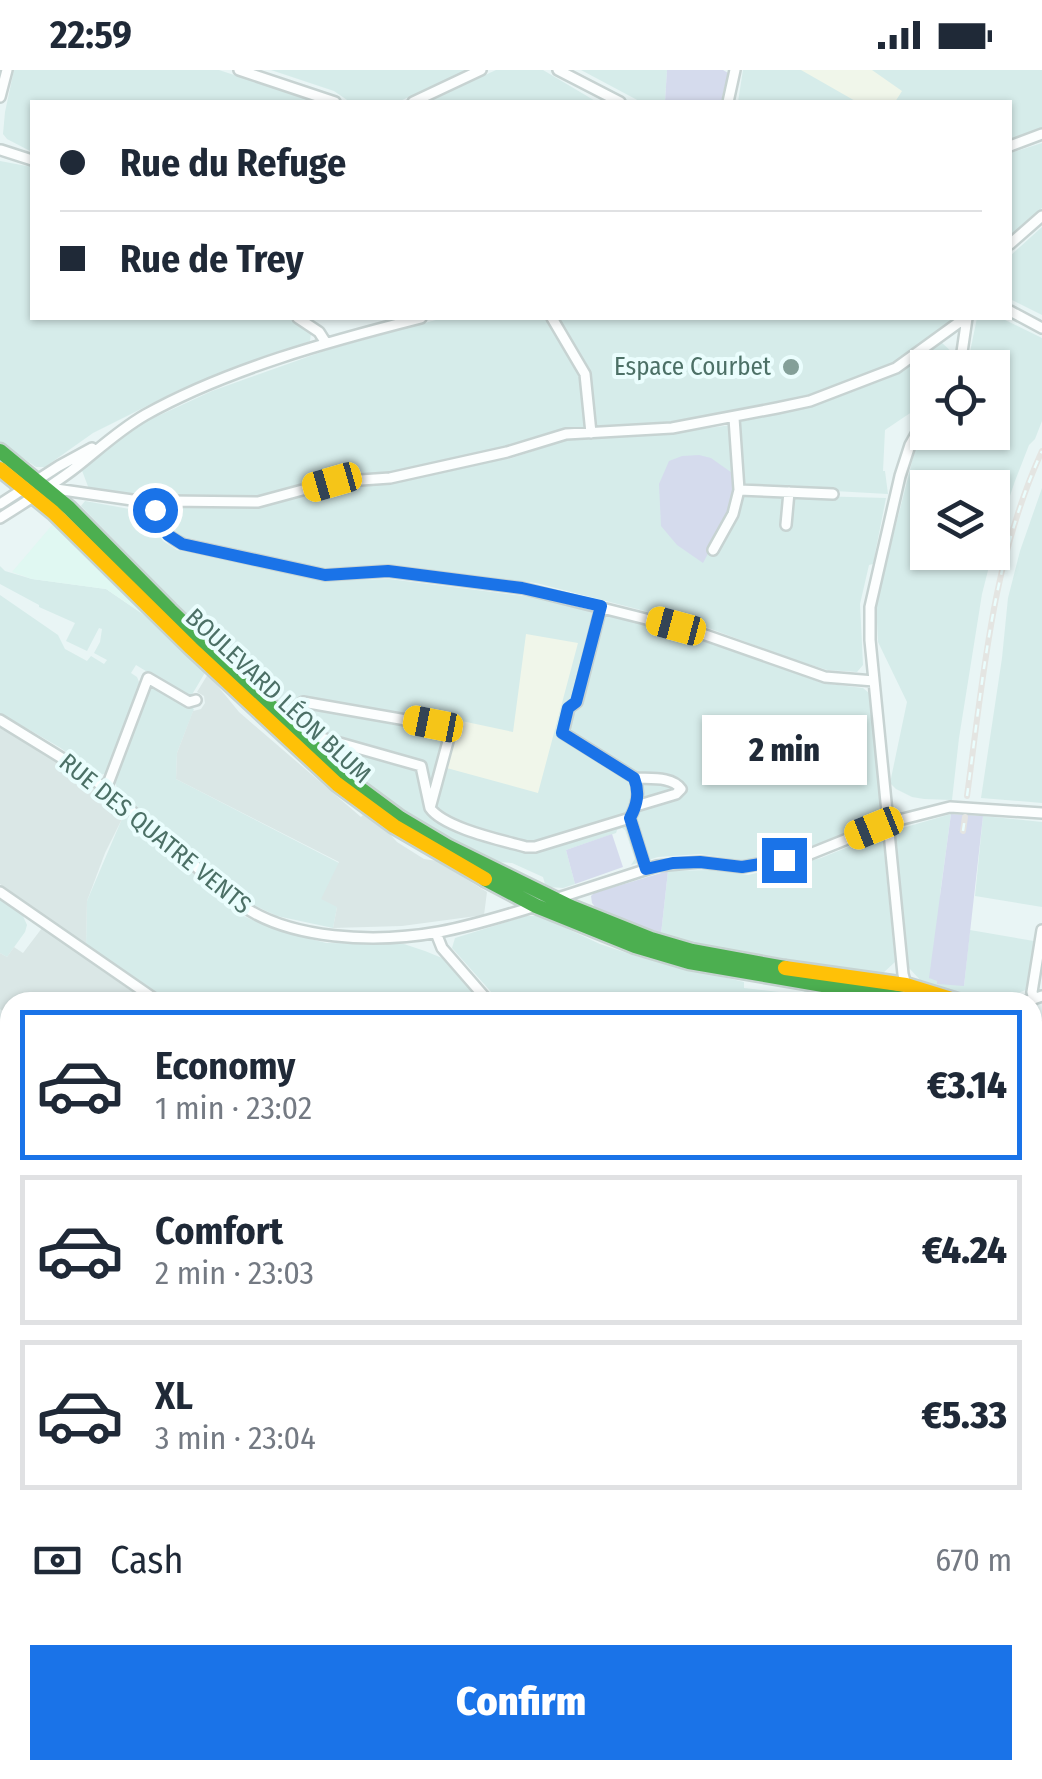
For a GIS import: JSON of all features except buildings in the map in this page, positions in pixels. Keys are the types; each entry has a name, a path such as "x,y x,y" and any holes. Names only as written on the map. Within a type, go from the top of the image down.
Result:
{"main road":[{"name":"BOULEVARD LÉON BLUM","path":"0,451 31,489 191,648 337,784 394,826 506,892 635,946 689,962 875,992"},
{"name":"BOULEVARD LÉON BLUM","path":"0,469 31,489 346,778 400,818 447,846 555,899 651,939 884,992"}],"street":[{"path":"0,97 7,70"},
{"path":"239,70 329,100"},
{"path":"417,100 481,70"},
{"path":"558,70 616,100"},
{"path":"728,100 735,70"},
{"path":"1012,145 1042,134"},
{"path":"0,148 30,159"},
{"path":"1012,242 1042,216"},
{"path":"1012,312 1042,328"},
{"path":"301,320 319,332 326,343"},
{"path":"0,518 59,466 168,403 326,343 413,320"},
{"path":"553,320 584,374 590,433"},
{"path":"0,490 31,489 153,503 258,502 332,482 390,478 524,448 566,434 672,428 734,418 810,400 896,368 963,320"},
{"path":"962,350 966,320"},
{"path":"713,550 732,514 739,490 734,418"},
{"path":"910,445 870,606 902,974 910,992"},
{"path":"0,504 31,489"},
{"path":"739,490 833,494"},
{"path":"786,525 788,492"},
{"path":"153,503 168,535 182,544 325,575 388,571 522,588 694,631 825,677 874,680"},
{"path":"601,606 576,702 568,708 562,733 634,778 672,780 681,788 676,794 636,806"},
{"path":"138,672 189,702 196,700"},
{"path":"106,789 148,678"},
{"path":"430,808 450,734 446,727 303,702 298,706 301,721 315,736 421,766 430,808 436,816 464,828 535,847 630,818"},
{"name":"RUE DES QUATRE VENTS","path":"0,720 106,789 251,913 326,935 436,933 673,863 742,867 810,854 887,822 950,807 1042,813"},
{"path":"634,778 638,786 630,818 646,869"},
{"name":"BOULEVARD LÉON BLUM","path":"586,888 582,899 586,906 651,939"},
{"path":"0,892 143,992"},
{"path":"506,892 506,915"},
{"path":"1032,992 1042,930"},
{"path":"436,933 442,948 481,992"}],"shaded area":[{"path":"14,70 219,70 310,100 30,100 30,151 3,134"},
{"path":"271,70 467,70 402,100 347,100 334,91"},
{"path":"496,70 543,70 594,100 431,100"},
{"path":"581,70 667,70 665,100 637,100"},
{"path":"667,70 728,73 721,100 665,100"},
{"path":"743,70 1042,70 1042,127 1012,138 1012,100 738,100"},
{"path":"801,70 872,70 902,91 896,100 854,100"},
{"path":"1042,143 1042,208 1012,236 1012,152"},
{"path":"0,161 30,167 30,320 291,320 311,333 310,341 181,389 93,433 45,467 36,467 0,442"},
{"path":"1042,227 1042,315 1012,300 1012,254"},
{"path":"436,320 550,320 582,375 587,428 563,429 523,443 392,472 330,477 255,497 125,496 89,489 81,468 145,422 212,391 327,350"},
{"path":"560,320 950,320 903,359 812,396 677,422 597,427 592,423 588,379"},
{"path":"977,320 1005,320 1042,338 1042,421 1010,496 1010,470 910,470 910,570 988,570 952,800 912,797 890,783 907,702 878,642 876,603 915,450 1010,450 1010,350 970,350"},
{"path":"941,342 950,350 931,350"},
{"path":"910,366 910,413 885,430 883,471 888,494 742,486 739,422 815,406"},
{"path":"732,425 733,499 744,494 886,498 873,564 869,565 860,604 863,665 857,672 827,670 703,626 536,583 396,565 322,568 180,536 166,519 170,508 258,508 334,488 392,483 509,459 570,439"},
{"path":"699,455 711,458 735,475 729,514 703,563 677,545 661,526 659,484 669,461"},
{"path":"1042,488 1042,803 981,798 1008,598"},
{"path":"85,501 135,510 148,518 163,541 177,550 327,581 389,579 532,597 695,637 822,683 863,688 869,693 878,813 871,822 818,844 757,859 700,854 658,857 631,865 635,859 622,828 566,850 575,884 550,887 543,877 512,863 497,862 447,838 407,814 349,769 229,658 81,506"},
{"path":"53,524 152,620 106,589 32,579 12,572"},
{"path":"0,566 32,579 106,589 160,626 206,671 190,698 136,665 131,673 141,687 108,773 100,775 0,713 0,595 58,635 65,649 87,661 91,656 104,664 107,660 94,653 102,629 99,628 87,651 66,641 75,623 0,584"},
{"path":"526,634 578,643 538,793 443,767 457,720 513,732"},
{"path":"208,674 239,712 361,817 424,859 437,861 487,892 484,915 402,926 333,928 337,907 321,899 339,862 176,779 177,753 193,711 205,703 204,696 197,692"},
{"path":"158,687 194,709 177,753 176,779 339,863 333,928 277,916 249,903 118,790 114,780 148,690"},
{"path":"0,728 45,754 126,811 87,901 86,947 0,884"},
{"path":"124,814 241,915 276,930 326,943 404,944 442,958 472,992 155,992 86,947 87,901"},
{"path":"951,814 940,895 964,986 970,930 1037,944 1028,989 957,992 923,983 909,968 895,832"},
{"path":"951,814 983,816 964,986 937,984 929,978"},
{"path":"983,816 1042,822 1042,907 975,896"},
{"path":"612,834 623,867 575,884 566,850"},
{"path":"875,836 883,841 895,962 882,974 804,965 763,955 751,957 661,934 668,871 710,870 748,875 821,858"},
{"path":"668,871 661,934 592,903 594,893"},
{"path":"0,899 23,916 27,925 7,957 0,953"},
{"path":"526,916 540,916 636,956 744,982 744,988 779,992 491,992 452,948 455,938"},
{"path":"42,928 133,992 0,992 0,953 7,957 14,947 23,953"}],"railway":[{"path":"967,796 1001,577 1011,534 1042,451"},
{"path":"963,831 965,817"}],"traffic: fast":[{"path":"0,451 69,508 346,778 400,818 447,846 571,907 651,939 692,951 785,968"},
{"path":"485,879 536,906 635,946 689,962 864,992"}],"traffic: slow":[{"path":"0,469 53,512 337,784 394,826 485,879"},
{"path":"785,968 906,985 929,992"}],"place":[{"name":"Espace Courbet","path":"791,367"}],"route":[{"path":"155,510 168,535 182,544 325,575 388,571 522,588 601,606 576,702 568,708 562,733 634,778 638,793 630,818 646,869 700,862 742,867 784,860"}]}
